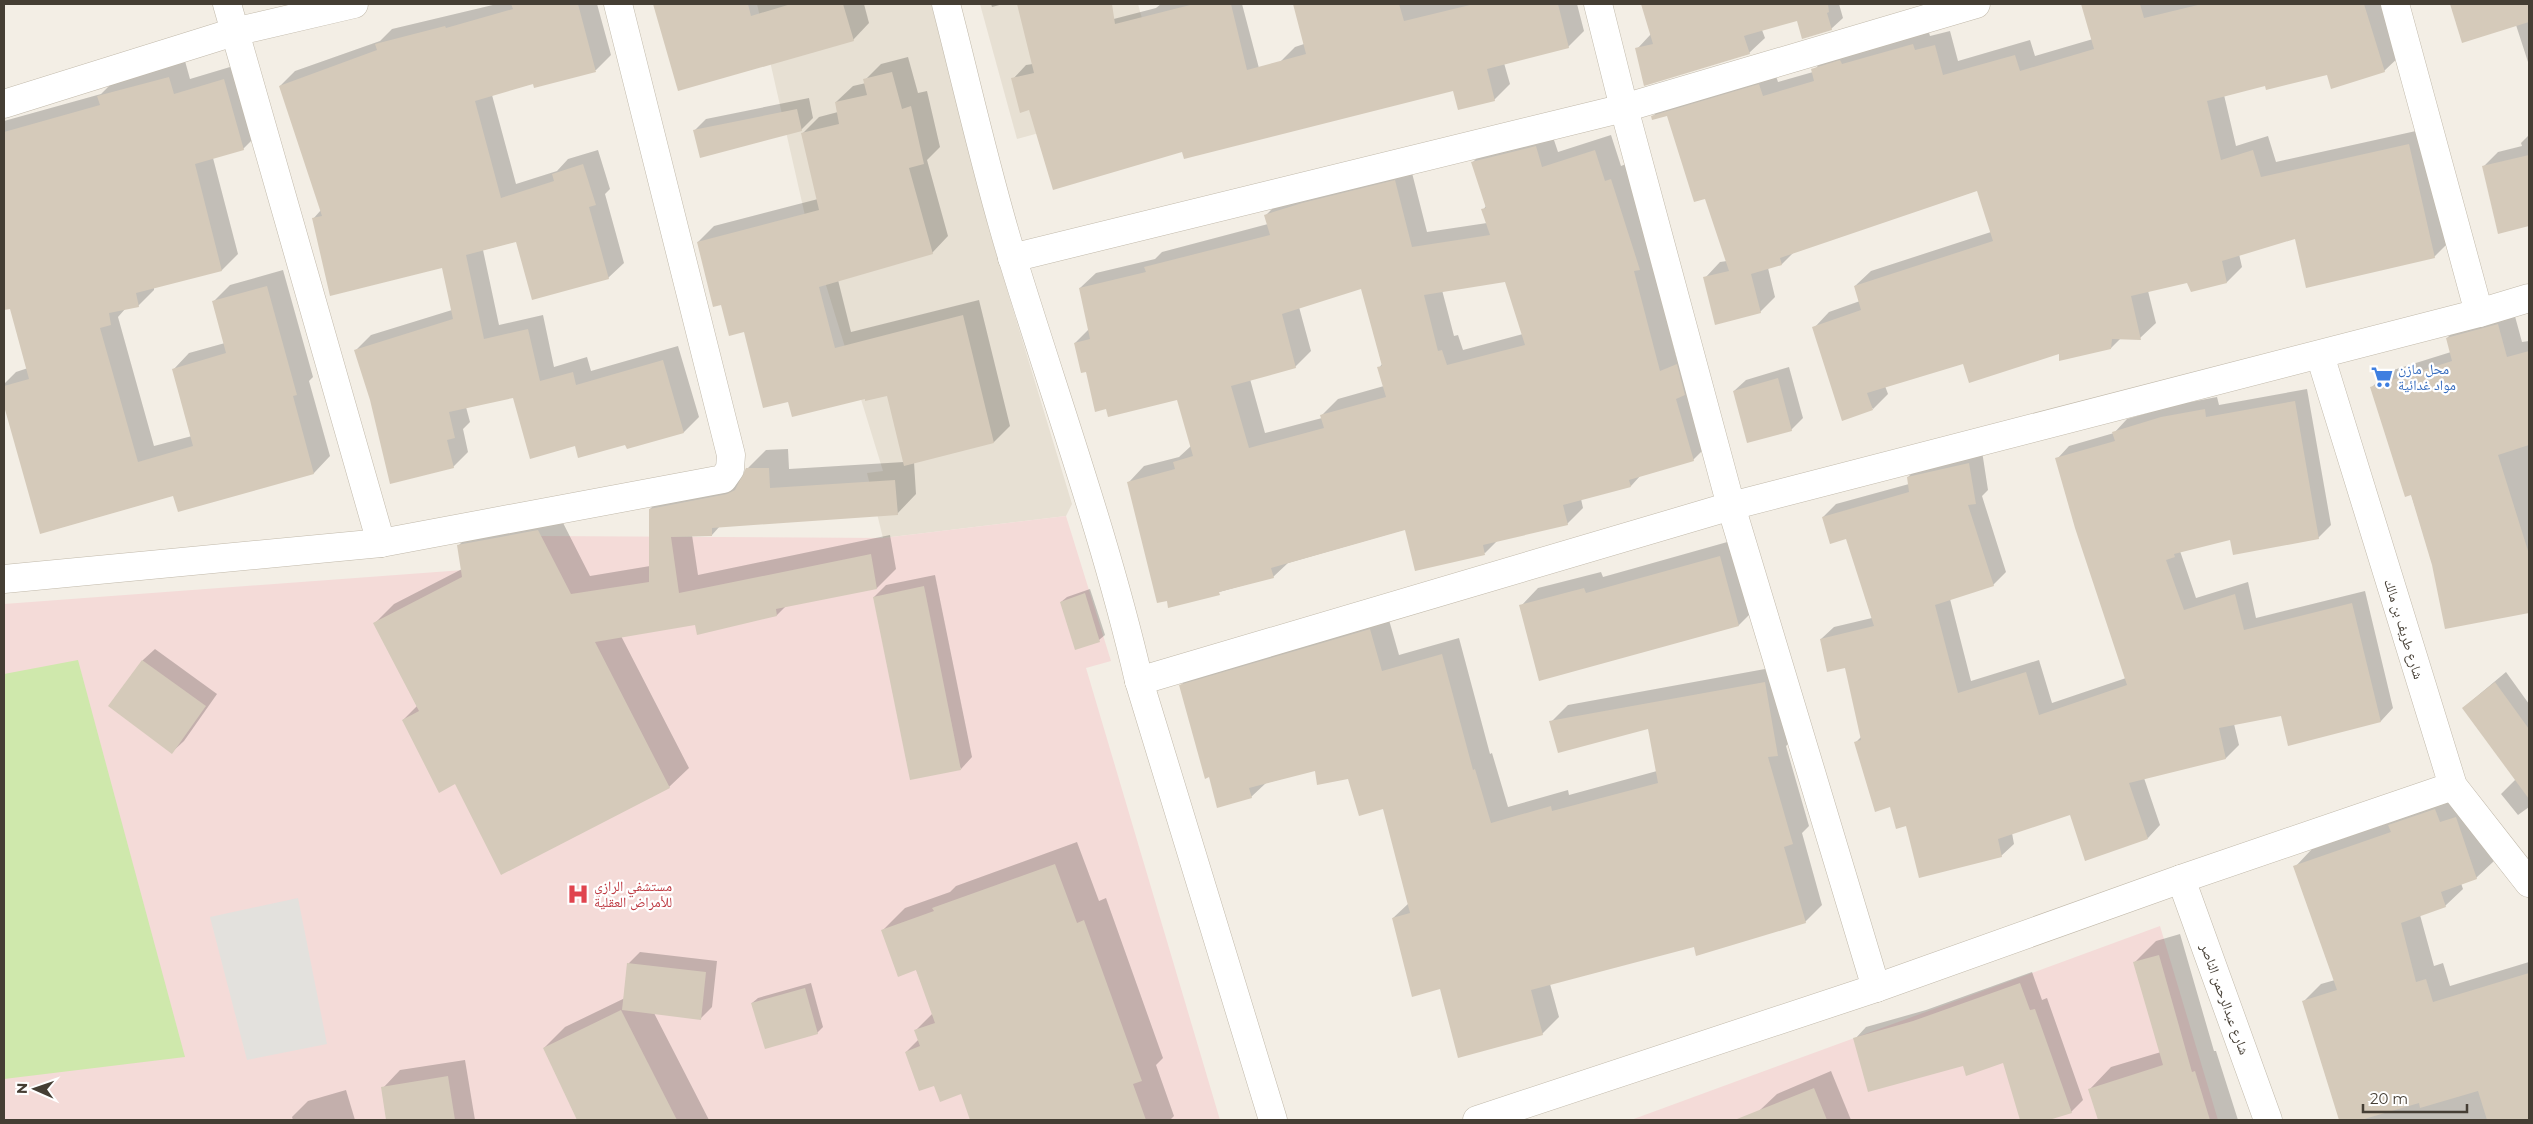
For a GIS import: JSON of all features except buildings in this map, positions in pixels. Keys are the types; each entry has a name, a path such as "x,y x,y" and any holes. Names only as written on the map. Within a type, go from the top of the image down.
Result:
{"street":[{"path":"227,4 381,543"},
{"path":"4,104 234,32 354,4"},
{"path":"5,573 381,543 724,479 730,469 731,455 618,4"},
{"path":"946,4 1012,258 1085,482 1124,614 1139,681 1273,1120"},
{"path":"1598,4 1624,108 1731,506 1876,988"},
{"path":"1012,258 1624,108 1976,4"},
{"path":"2395,4 2480,313"},
{"path":"1139,681 1731,506 2320,355 2480,313 2529,298"},
{"name":"شارع طريف بن مالك","path":"2320,355 2453,786 2529,883"},
{"path":"1477,1120 1876,988 2181,879 2453,786"},
{"name":"شارع عبدالرحمن الناصر","path":"2181,879 2268,1120"}],"shaded area":[{"path":"757,4 931,4 978,175 988,227 1072,504 1066,516 883,538 867,473 883,471 806,220"},
{"path":"980,4 1138,4 1164,99 1017,139"},
{"name":"مستشفي الرازي للأمراض العقلية","path":"1066,516 1111,661 1086,668 1220,1120 4,1120 4,604 477,569 541,536 883,538"},
{"path":"298,898 327,1044 247,1060 210,917"},
{"path":"2160,926 2218,1120 1631,1120"}],"green space":[{"path":"78,660 185,1057 4,1079 4,674"}],"place":[{"name":"محل مازن مواد غدائية","path":"2382,377"},
{"name":"مستشفي الرازي للأمراض العقلية","path":"578,894"}]}
